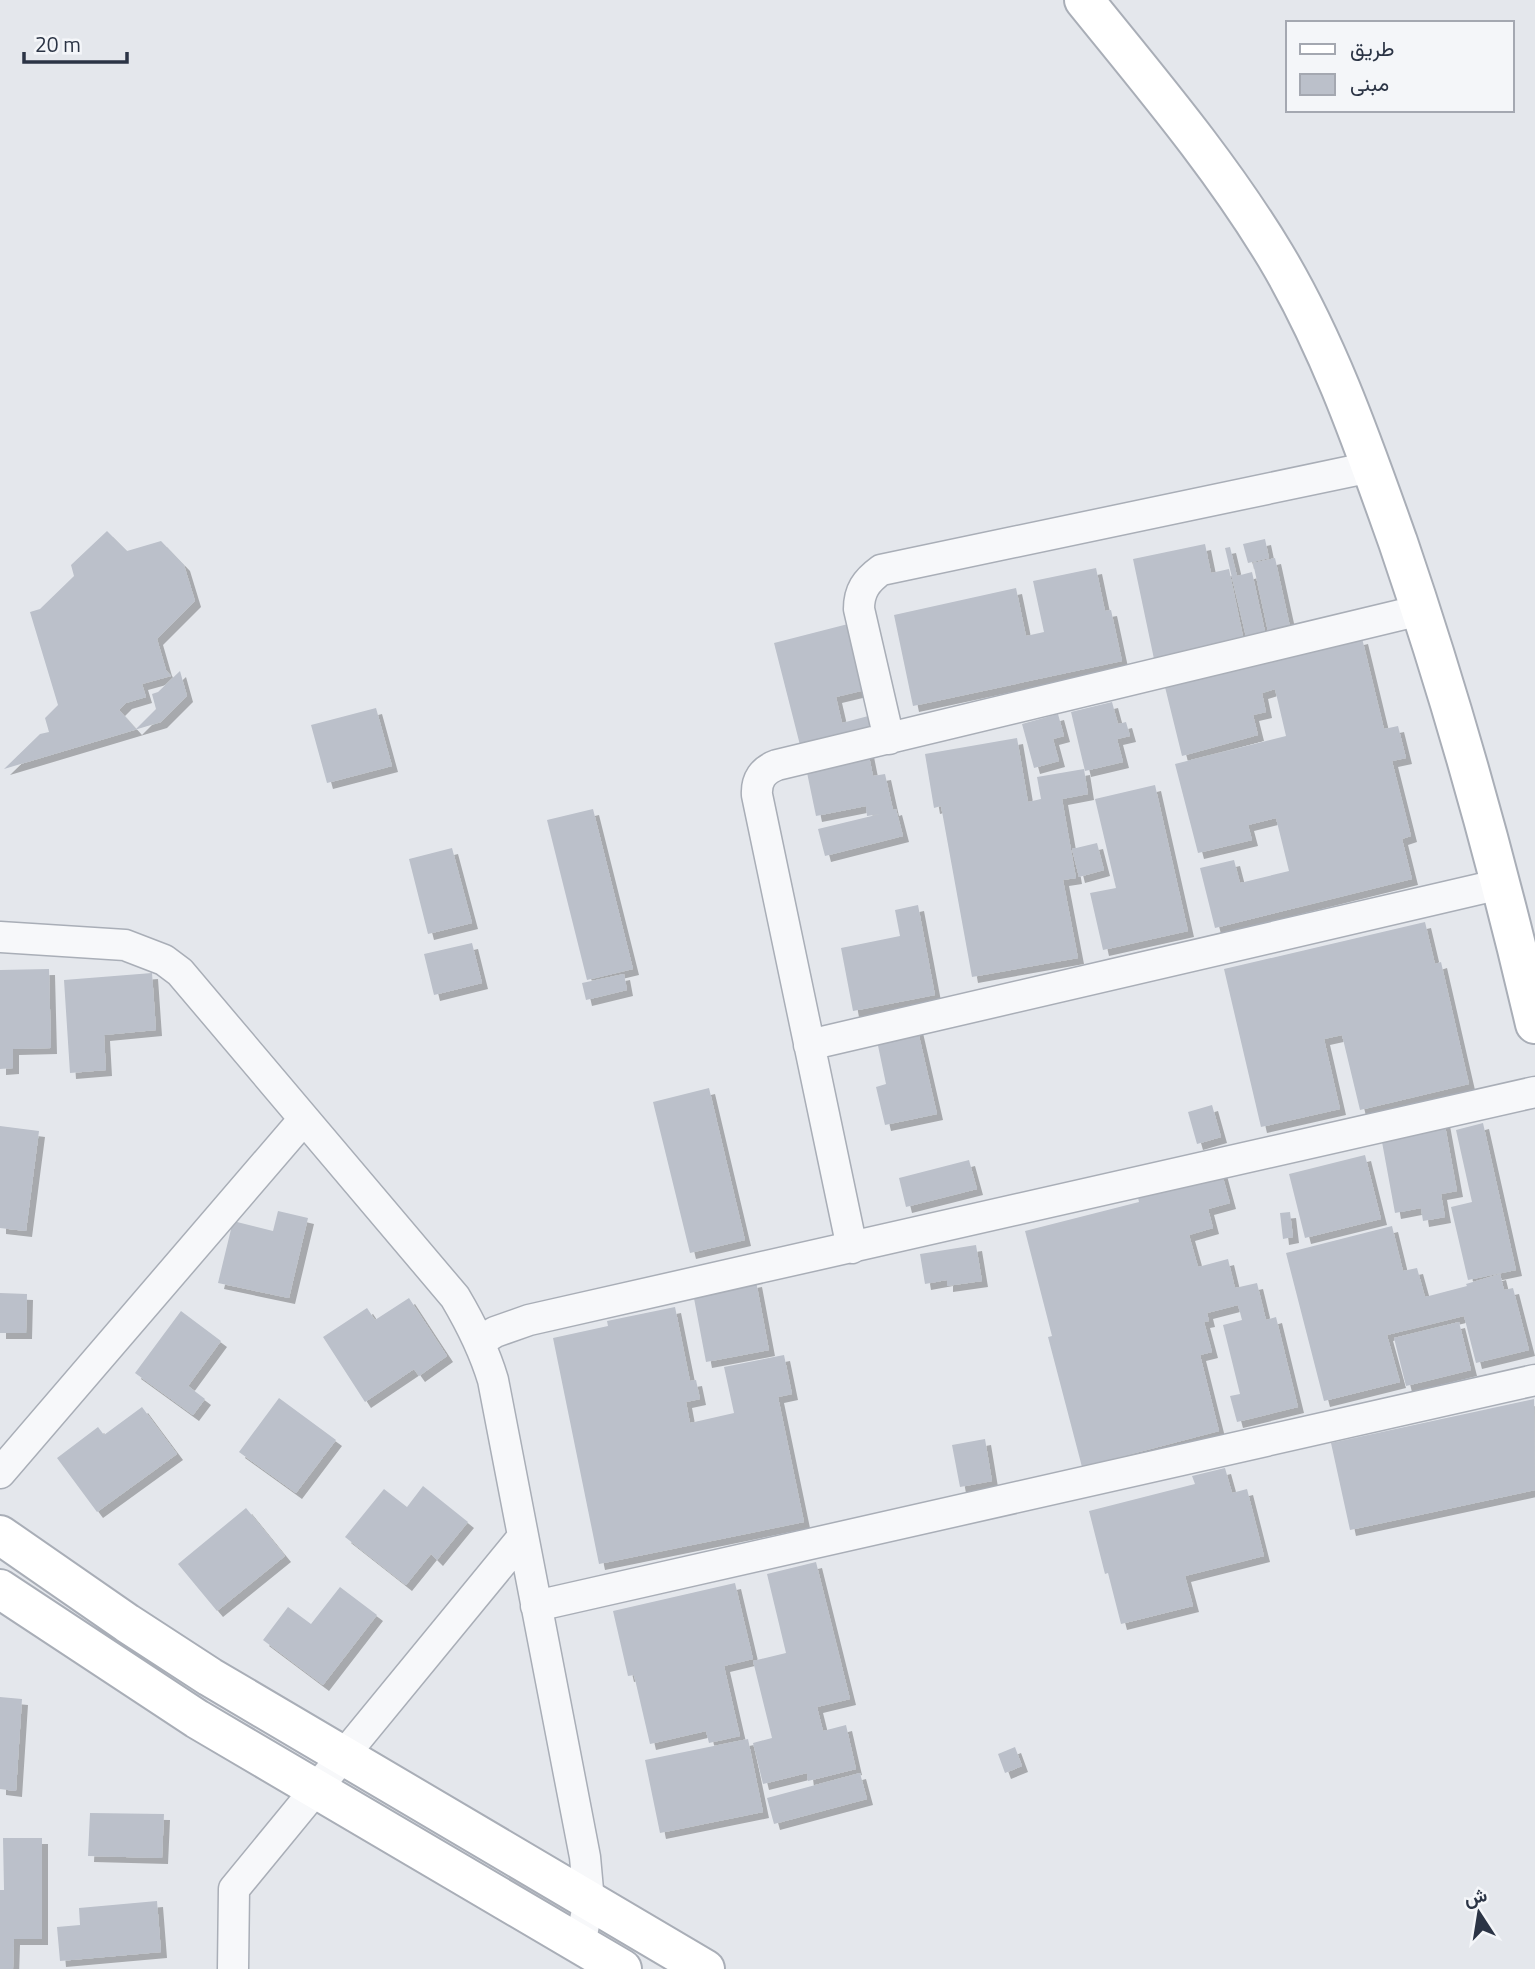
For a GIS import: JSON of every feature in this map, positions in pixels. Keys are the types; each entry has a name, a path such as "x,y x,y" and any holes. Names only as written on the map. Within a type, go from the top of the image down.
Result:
{"main road":[{"path":"1084,0 1212,160 1269,246 1329,359 1371,467 1421,610 1501,884 1535,1024"},
{"path":"0,1535 209,1676 705,1969"},
{"path":"0,1589 186,1713 622,1969"}],"street":[{"path":"889,739 859,609 863,586 881,570 1371,467"},
{"path":"852,1248 757,787 763,773 769,768 1421,610"},
{"path":"809,1045 1501,884"},
{"path":"0,937 125,945 164,960 193,987 454,1297 479,1342 492,1380 585,1857 589,1901 580,1944"},
{"path":"479,1342 512,1325 530,1320 1535,1092"},
{"path":"0,1473 304,1119"},
{"path":"536,1606 1535,1380"},
{"path":"233,1969 234,1889 522,1538"}],"building":[{"path":"107,531 127,551 161,541 184,565 195,601 157,639 166,670 171,676 142,684 146,697 126,703 119,710 136,729 156,709 152,694 158,692 180,671 187,696 161,722 4,769 40,734 49,732 45,718 58,705 30,612 40,609 74,576 71,565"},
{"path":"1265,539 1269,558 1248,563 1243,544"},
{"path":"1205,544 1211,573 1229,569 1244,641 1154,659 1133,559"},
{"path":"1230,547 1237,576 1252,572 1266,636 1247,641 1225,548"},
{"path":"1275,558 1291,631 1269,636 1253,563"},
{"path":"1096,568 1105,611 1111,610 1122,661 913,706 894,615 1016,588 1026,636 1044,632 1033,581"},
{"path":"848,624 865,690 836,697 842,723 872,715 875,726 800,745 774,643"},
{"path":"1362,638 1384,729 1398,726 1406,758 1392,761 1411,836 1402,839 1412,879 1215,928 1200,868 1234,860 1240,883 1289,871 1276,818 1248,825 1252,840 1198,853 1175,764 1286,736 1275,689 1262,693 1266,712 1253,715 1258,735 1182,756 1165,687"},
{"path":"1112,702 1118,724 1126,722 1130,736 1117,739 1123,762 1085,771 1071,712"},
{"path":"376,708 392,766 327,783 311,725"},
{"path":"1058,714 1064,736 1053,739 1059,761 1034,768 1022,724"},
{"path":"1017,738 1028,802 1041,799 1037,777 1084,769 1088,794 1062,799 1076,878 1063,880 1078,958 972,977 941,806 934,808 925,754"},
{"path":"868,751 873,776 885,774 893,810 896,809 903,836 825,856 818,829 880,814 867,816 866,806 816,816 805,763"},
{"path":"1155,785 1188,931 1103,950 1090,893 1116,888 1095,799"},
{"path":"593,809 633,969 587,980 547,820"},
{"path":"1097,843 1104,870 1079,877 1072,849"},
{"path":"452,848 472,923 428,934 409,859"},
{"path":"918,905 935,995 853,1011 841,948 900,936 895,910"},
{"path":"1425,922 1435,964 1441,962 1469,1084 1360,1110 1342,1035 1324,1039 1340,1109 1261,1127 1224,969"},
{"path":"472,943 482,983 434,995 424,954"},
{"path":"49,969 51,1048 13,1049 13,1068 0,1069 0,970"},
{"path":"152,973 156,1030 104,1035 106,1070 70,1073 64,980"},
{"path":"624,974 627,990 586,1000 582,983"},
{"path":"917,1027 937,1114 885,1125 876,1087 886,1084 876,1036"},
{"path":"709,1088 745,1240 690,1253 653,1102"},
{"path":"1212,1105 1221,1137 1197,1144 1188,1112"},
{"path":"1444,1120 1457,1191 1441,1194 1445,1217 1423,1221 1421,1208 1395,1213 1380,1131"},
{"path":"1483,1123 1516,1270 1468,1280 1451,1207 1472,1202 1456,1130"},
{"path":"0,1126 39,1131 26,1231 0,1228"},
{"path":"1365,1155 1381,1219 1305,1238 1289,1174"},
{"path":"969,1160 977,1189 906,1207 899,1178"},
{"path":"1221,1170 1230,1203 1208,1209 1213,1228 1189,1235 1198,1267 1228,1259 1235,1288 1257,1283 1266,1320 1276,1317 1298,1407 1237,1422 1230,1396 1240,1394 1223,1325 1242,1320 1238,1305 1207,1313 1209,1321 1204,1322 1212,1352 1200,1355 1219,1431 1082,1467 1048,1337 1052,1336 1025,1231 1139,1202 1137,1193"},
{"path":"278,1211 308,1218 289,1298 218,1283 233,1221 273,1231"},
{"path":"1290,1212 1293,1237 1283,1239 1280,1213"},
{"path":"1392,1226 1403,1271 1417,1268 1425,1297 1500,1274 1504,1290 1513,1288 1529,1350 1476,1363 1464,1316 1387,1335 1400,1382 1324,1401 1286,1253"},
{"path":"976,1245 982,1281 947,1286 947,1280 925,1284 920,1254"},
{"path":"756,1281 769,1350 706,1362 693,1293"},
{"path":"0,1293 27,1294 26,1333 0,1333"},
{"path":"409,1298 447,1356 419,1376 414,1369 365,1402 323,1337 367,1308 375,1320"},
{"path":"675,1307 690,1381 696,1380 700,1399 686,1402 690,1423 734,1413 724,1367 784,1355 792,1394 778,1397 804,1522 599,1564 553,1338 608,1326 607,1321"},
{"path":"181,1311 221,1341 188,1386 205,1399 193,1415 135,1373"},
{"path":"1459,1322 1471,1370 1406,1386 1394,1338"},
{"path":"279,1398 336,1440 296,1493 239,1452"},
{"path":"1534,1399 1535,1490 1350,1530 1331,1443"},
{"path":"142,1407 177,1454 97,1512 57,1458 98,1427 104,1435"},
{"path":"985,1439 992,1481 960,1487 952,1445"},
{"path":"1225,1468 1232,1493 1247,1489 1264,1556 1185,1576 1193,1606 1121,1624 1089,1511 1195,1484 1192,1476"},
{"path":"423,1486 468,1522 437,1560 431,1554 406,1585 345,1537 384,1489 407,1507"},
{"path":"246,1508 285,1556 217,1611 178,1564"},
{"path":"816,1562 850,1699 817,1707 823,1731 846,1725 856,1769 808,1781 807,1773 763,1784 753,1743 772,1738 753,1661 786,1653 767,1574"},
{"path":"735,1583 753,1659 724,1666 740,1736 709,1743 706,1731 650,1744 634,1675 628,1676 613,1611"},
{"path":"340,1587 377,1615 323,1685 263,1640 288,1607 311,1624"},
{"path":"0,1697 22,1699 16,1791 0,1789"},
{"path":"748,1739 763,1812 660,1833 645,1760"},
{"path":"1015,1747 1022,1766 1005,1773 998,1754"},
{"path":"860,1773 867,1799 774,1824 767,1798"},
{"path":"90,1813 164,1814 162,1858 88,1856"},
{"path":"3,1838 42,1838 42,1939 14,1939 13,1969 0,1969 0,1890 4,1890"},
{"path":"157,1901 161,1952 60,1961 57,1927 80,1925 79,1908"}]}
